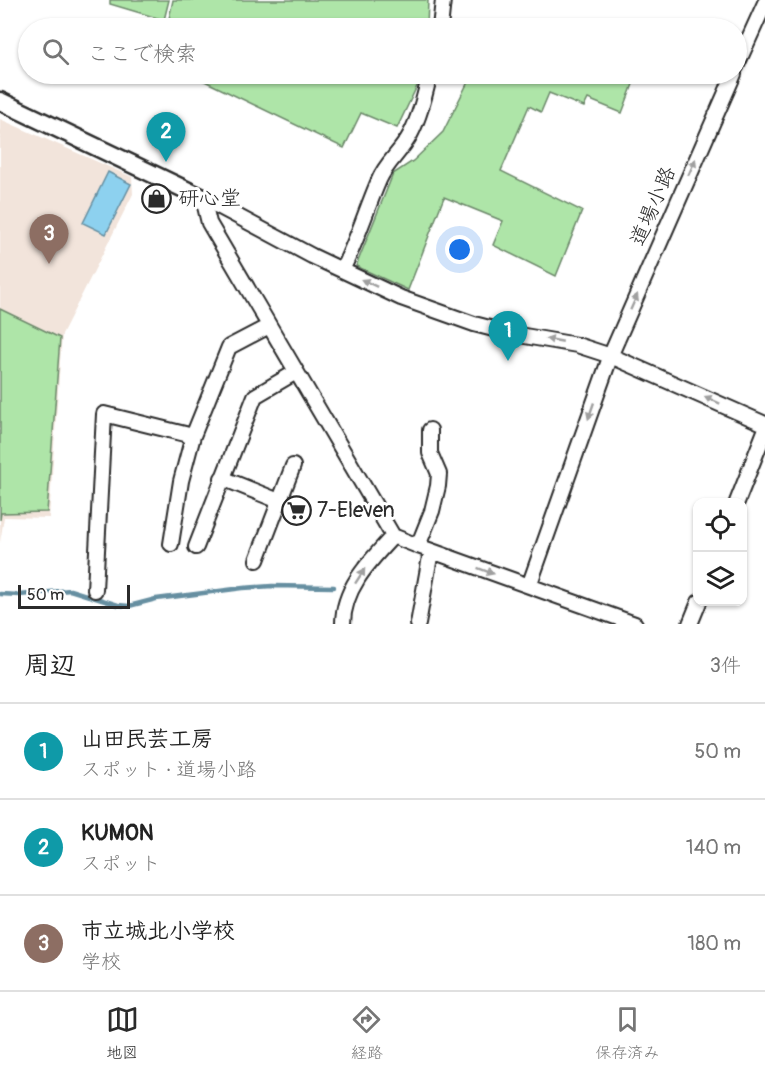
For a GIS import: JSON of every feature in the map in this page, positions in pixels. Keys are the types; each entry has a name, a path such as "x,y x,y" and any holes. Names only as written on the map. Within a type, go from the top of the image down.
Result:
{"street":[{"path":"441,18 443,0"},
{"path":"747,43 765,3"},
{"path":"342,270 387,164 398,154 411,134 428,84"},
{"name":"道場小路","path":"529,586 611,356 730,84"},
{"path":"0,101 203,198 401,298 474,324 577,345 611,356 765,424"},
{"path":"203,198 209,223 393,536 626,622"},
{"path":"171,544 181,481 193,436 229,347 269,326"},
{"path":"196,547 255,396 296,372"},
{"path":"95,590 104,414 193,436"},
{"path":"418,624 424,549 439,474 430,453 430,430"},
{"path":"739,498 765,431"},
{"path":"257,560 293,466"},
{"path":"222,478 279,501"},
{"path":"344,624 346,599 362,571 393,536"},
{"path":"690,624 697,606"}],"shaded area":[{"path":"0,119 132,177 133,194 62,334 49,518 4,517 0,543"}],"green space":[{"path":"110,0 169,0 164,18 157,18 110,4"},
{"path":"173,0 428,0 427,18 169,18"},
{"path":"211,84 418,84 397,128 361,113 344,148"},
{"path":"467,84 633,84 622,113 588,99 584,107 549,93 541,112 529,106 501,171 582,211 556,276 493,245 503,221 444,197 408,290 356,266 393,174 413,161 443,132"},
{"path":"0,309 60,338 47,512 1,513 0,520"}],"water":[{"path":"108,172 131,184 106,234 83,223"}],"waterway":[{"path":"0,594 20,595 70,590 118,605 129,606 156,599 243,588 334,587"}],"place":[{"name":"KUMON","path":"166,162"},
{"name":"研心堂","path":"157,198"},
{"name":"市立城北小学校","path":"49,264"},
{"name":"山田民芸工房","path":"508,361"},
{"name":"7-Eleven","path":"296,510"}]}
